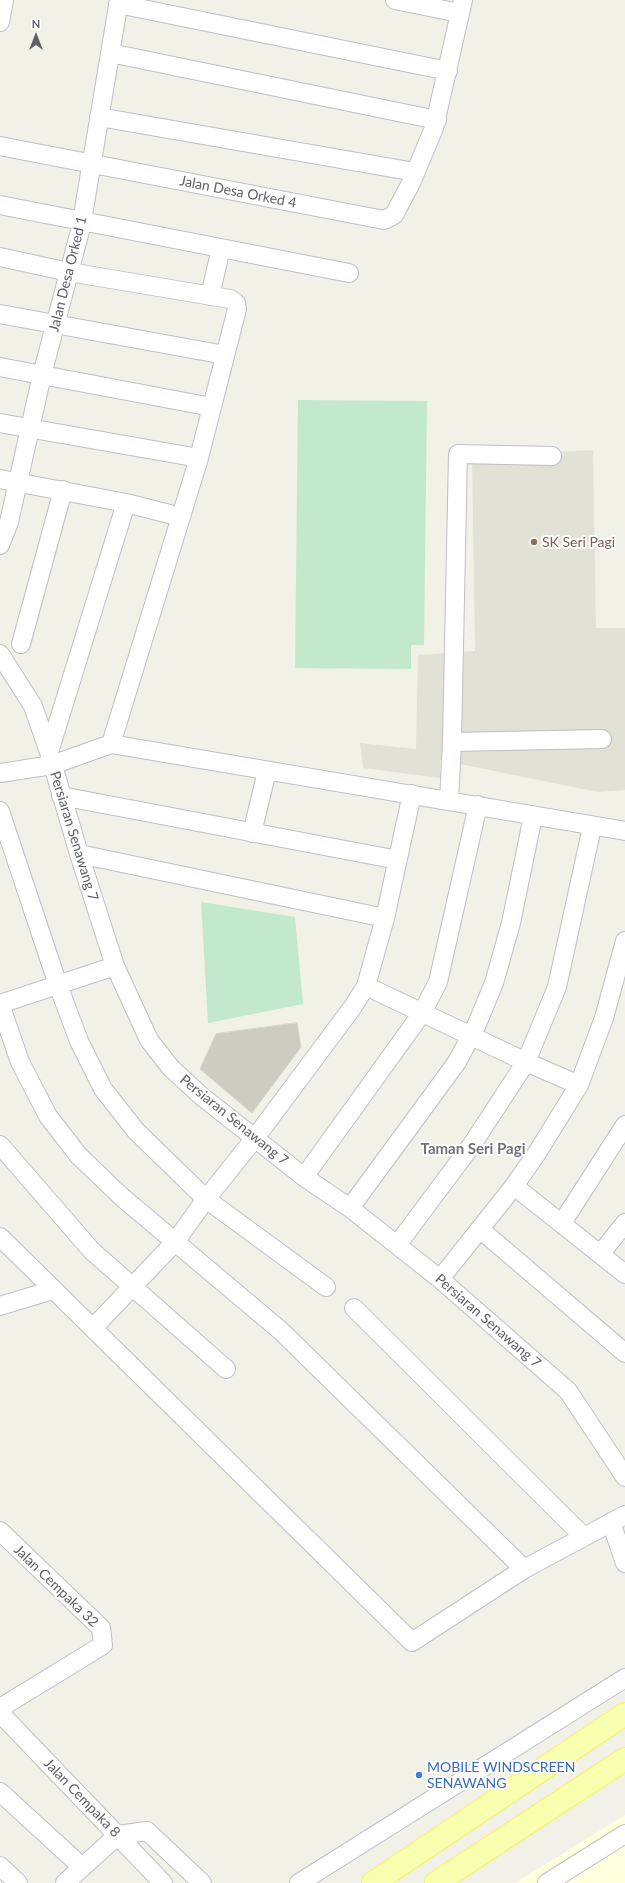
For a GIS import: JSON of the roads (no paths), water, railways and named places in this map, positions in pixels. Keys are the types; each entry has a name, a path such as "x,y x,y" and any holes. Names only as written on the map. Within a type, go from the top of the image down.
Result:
{"main road":[{"path":"373,1883 625,1714"},
{"path":"436,1883 625,1759"}],"street":[{"path":"0,22 4,0"},
{"path":"100,116 415,172 437,120 461,7 395,0"},
{"path":"118,2 448,71"},
{"name":"Jalan Desa Orked 1","path":"0,545 9,522 42,376 82,220 118,2"},
{"path":"110,53 437,120"},
{"name":"Jalan Desa Orked 4","path":"0,146 92,165 384,220 394,215 415,172"},
{"path":"0,205 349,273"},
{"path":"210,296 221,248"},
{"path":"0,257 69,272 230,299 236,303 237,308 199,458 110,744"},
{"path":"0,314 224,355"},
{"path":"0,367 212,407"},
{"path":"0,423 199,458"},
{"path":"449,801 452,742 458,454 552,456"},
{"path":"0,479 126,503 181,517"},
{"path":"21,644 63,490"},
{"path":"50,758 126,503"},
{"name":"Persiaran Senawang 7","path":"0,654 33,706 62,796 78,854 115,966 148,1040 171,1068 200,1095 304,1177 350,1208 440,1279 568,1391 625,1477"},
{"path":"452,742 602,739"},
{"path":"0,773 50,758 110,744 478,805 592,827 625,831"},
{"path":"252,833 267,771"},
{"path":"93,1328 176,1242 206,1199 255,1138 352,1008 366,986 385,918 412,794"},
{"path":"62,796 398,860"},
{"path":"304,1177 422,1013 438,982 478,805"},
{"path":"0,811 58,985 79,1040 103,1089 136,1131 206,1199 326,1287"},
{"path":"350,1208 457,1062 470,1036 494,983 511,923 533,816"},
{"path":"397,1245 471,1146 526,1062 557,987 592,827"},
{"path":"78,854 385,918"},
{"path":"440,1279 481,1230 514,1186 537,1153 579,1085 623,962 625,941"},
{"path":"115,966 0,1004 20,1062 48,1116 79,1156 123,1198 281,1331 524,1569"},
{"path":"366,986 470,1036 579,1085"},
{"path":"562,1223 625,1125"},
{"path":"0,1146 92,1251 226,1369"},
{"path":"514,1186 601,1253 625,1274"},
{"path":"601,1253 625,1223"},
{"path":"481,1230 625,1353"},
{"path":"0,1237 412,1642 524,1569 618,1519 625,1563"},
{"path":"0,1306 53,1290"},
{"path":"354,1308 584,1537"},
{"name":"Jalan Cempaka 32","path":"0,1531 101,1628 103,1645 0,1713"},
{"path":"298,1883 625,1678"},
{"name":"Jalan Cempaka 8","path":"0,1713 162,1882"},
{"path":"0,1792 82,1867"},
{"path":"66,1883 118,1835 147,1831 202,1883"},
{"path":"547,1883 625,1834"},
{"path":"0,1867 18,1883"}],"place":[{"name":"SK Seri Pagi","path":"534,542"},
{"name":"MOBILE WINDSCREEN SENAWANG","path":"419,1775"}],"district":[{"name":"Taman Seri Pagi","path":"473,1149"}]}
